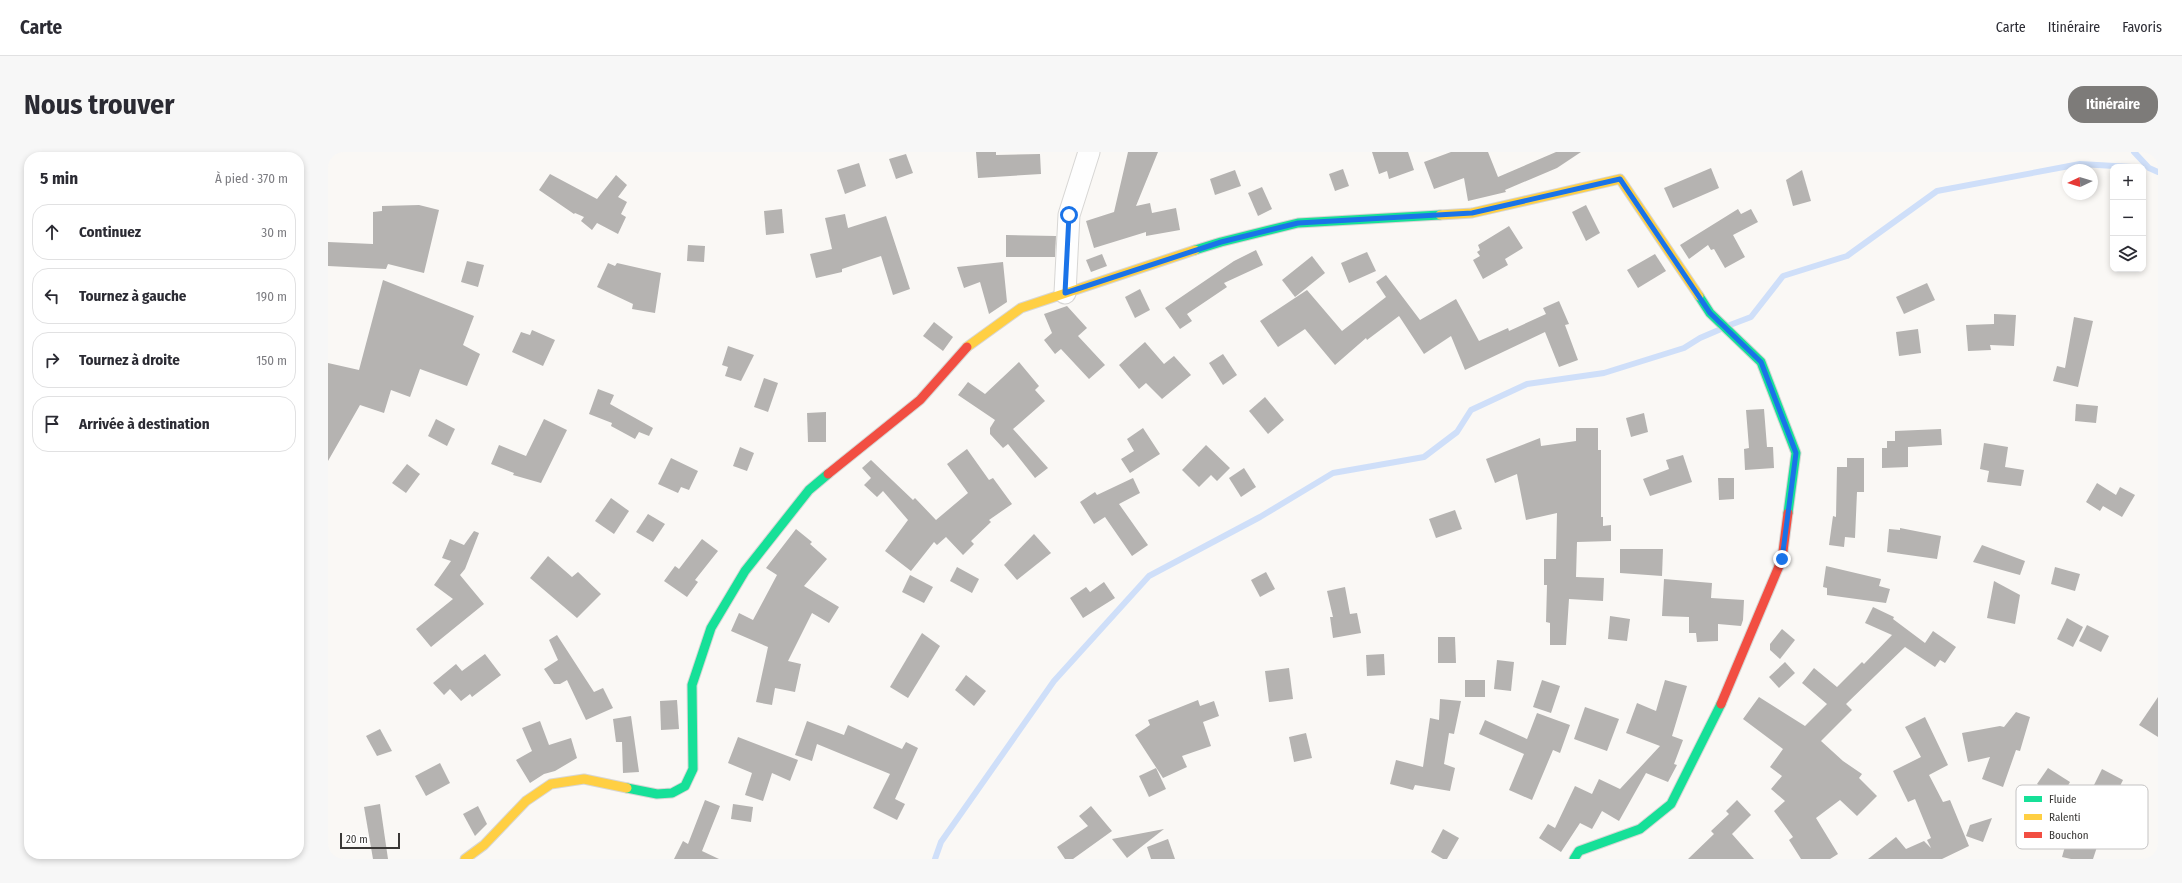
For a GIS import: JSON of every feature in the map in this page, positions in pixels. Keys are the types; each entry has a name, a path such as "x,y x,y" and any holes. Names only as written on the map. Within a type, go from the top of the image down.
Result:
{"street":[{"path":"1065,293 1069,215 1089,152"},
{"path":"465,859 484,845 526,801 551,784 584,779 656,794 672,793 685,786 693,769 692,685 711,628 745,571 809,490 920,400 969,345 1021,308 1221,242 1298,223 1472,213 1620,179 1710,313 1761,362 1796,453 1782,559 1722,703 1671,804 1640,829 1579,851 1574,859"}],"building":[{"path":"976,152 996,152 996,155 1040,154 1041,174 978,178"},
{"path":"1128,152 1158,152 1136,206 1150,203 1152,213 1176,208 1180,230 1146,236 1146,232 1094,248 1086,221 1114,212"},
{"path":"1372,152 1408,152 1414,170 1389,179 1387,171 1379,174"},
{"path":"1451,152 1488,152 1498,177 1556,152 1581,152 1557,168 1505,190 1506,192 1468,201 1464,178 1434,189 1424,162"},
{"path":"906,154 913,173 896,179 889,159"},
{"path":"859,163 866,186 845,194 837,170"},
{"path":"1711,168 1719,188 1673,208 1664,188"},
{"path":"1343,169 1349,186 1335,191 1329,174"},
{"path":"1235,170 1241,186 1215,195 1210,179"},
{"path":"1802,170 1811,201 1793,206 1786,180"},
{"path":"550,174 597,199 616,175 627,185 618,197 627,202 621,214 626,217 618,234 597,223 592,230 581,221 584,217 575,213 574,214 539,190"},
{"path":"1262,187 1272,209 1258,216 1248,193"},
{"path":"419,205 439,210 424,273 388,264 386,269 328,266 328,242 373,244 373,212 382,211 382,206"},
{"path":"1586,205 1600,233 1586,241 1572,212"},
{"path":"782,209 784,233 766,235 764,211"},
{"path":"1738,209 1741,214 1751,209 1758,222 1733,235 1745,257 1725,268 1714,249 1711,250 1708,245 1689,259 1680,245"},
{"path":"845,214 848,228 886,216 910,289 893,295 881,256 842,269 842,272 816,278 810,254 832,249 825,218"},
{"path":"1509,226 1523,248 1505,259 1508,265 1483,279 1473,260 1480,256 1477,252 1480,250 1478,245"},
{"path":"1006,235 1056,236 1055,257 1006,257"},
{"path":"688,245 705,246 704,262 687,261"},
{"path":"1256,250 1263,265 1224,283 1227,287 1187,314 1192,321 1180,329 1165,308 1234,261"},
{"path":"1367,252 1376,271 1349,283 1341,263"},
{"path":"1102,254 1107,266 1091,272 1086,260"},
{"path":"1655,254 1666,271 1638,288 1627,270"},
{"path":"1312,256 1325,273 1295,297 1282,280"},
{"path":"467,261 484,265 478,287 461,282"},
{"path":"1003,262 1007,302 989,314 980,282 964,288 957,267"},
{"path":"608,263 615,266 617,263 661,273 655,313 632,309 633,304 597,287"},
{"path":"1386,275 1420,320 1456,299 1479,341 1508,328 1509,331 1546,314 1543,308 1559,301 1569,324 1565,325 1578,360 1559,367 1545,332 1465,370 1451,336 1424,354 1399,316 1367,340 1366,338 1335,365 1305,329 1278,347 1260,321 1307,290 1342,331 1386,297 1376,282"},
{"path":"383,280 474,316 463,345 480,354 467,386 420,369 410,397 391,390 384,413 360,405 328,461 328,363 359,370"},
{"path":"1927,283 1935,300 1904,314 1896,297"},
{"path":"1140,289 1150,310 1135,318 1125,297"},
{"path":"1067,306 1087,328 1078,336 1105,365 1089,379 1061,349 1055,354 1044,340 1052,333 1044,314"},
{"path":"1994,314 2016,315 2014,346 1990,345 1991,350 1968,351 1966,325 1994,324"},
{"path":"2074,317 2093,321 2078,387 2053,381 2057,366 2065,368"},
{"path":"934,322 953,337 943,351 923,336"},
{"path":"1918,329 1921,353 1899,356 1896,332"},
{"path":"532,330 555,340 543,366 512,352 521,332 530,335"},
{"path":"1145,342 1164,364 1174,356 1191,375 1162,399 1146,383 1139,389 1119,365"},
{"path":"728,346 754,355 741,381 725,376 728,367 722,365"},
{"path":"1223,354 1237,375 1223,385 1209,363"},
{"path":"1019,362 1039,386 1035,390 1045,401 1013,429 1048,468 1035,478 1008,444 1003,448 990,434 990,428 995,420 958,395 968,382 985,394"},
{"path":"764,378 778,383 768,412 754,407"},
{"path":"598,389 614,395 610,404 653,428 649,436 639,432 635,439 611,426 612,423 589,414"},
{"path":"1265,397 1284,420 1268,434 1249,411"},
{"path":"2076,404 2098,406 2096,423 2075,421"},
{"path":"1764,409 1767,447 1773,447 1774,468 1745,470 1744,449 1749,448 1746,410"},
{"path":"826,412 826,442 808,442 807,413"},
{"path":"1644,413 1648,432 1631,437 1626,418"},
{"path":"436,419 455,429 447,446 428,436"},
{"path":"544,419 567,430 541,483 513,475 514,473 491,464 499,445 526,456"},
{"path":"1143,428 1160,454 1130,473 1121,459 1134,451 1127,439"},
{"path":"1576,428 1598,428 1598,450 1601,450 1601,517 1603,517 1603,526 1611,525 1611,541 1577,542 1576,577 1604,578 1603,601 1569,599 1566,645 1550,645 1550,623 1546,622 1547,585 1544,585 1544,559 1556,559 1557,513 1526,520 1517,474 1495,483 1486,459 1540,438 1541,446 1576,441"},
{"path":"1941,429 1942,445 1908,447 1908,467 1882,468 1882,448 1887,448 1887,441 1895,441 1895,431"},
{"path":"1984,443 2008,447 2005,467 2024,470 2021,486 1987,482 1989,471 1980,469"},
{"path":"1206,445 1230,468 1217,481 1211,475 1199,487 1182,470"},
{"path":"740,447 754,453 747,471 733,466"},
{"path":"967,449 989,480 993,478 1012,504 989,520 991,522 971,541 974,544 963,555 946,537 937,545 934,542 911,571 885,551 908,520 883,491 877,497 864,485 871,478 862,468 871,460 913,500 915,498 936,520 968,493 947,464"},
{"path":"1683,455 1692,482 1650,496 1643,479 1669,469 1666,460"},
{"path":"671,458 698,471 689,490 681,487 678,493 658,484"},
{"path":"1847,458 1864,458 1864,492 1857,492 1855,538 1845,537 1844,547 1829,545 1833,516 1836,517 1837,467 1847,467"},
{"path":"407,464 420,474 406,493 392,483"},
{"path":"1244,468 1256,487 1241,497 1229,478"},
{"path":"1133,478 1140,493 1119,504 1148,545 1132,556 1105,517 1094,524 1080,502 1095,492 1097,495"},
{"path":"1718,478 1734,478 1734,499 1719,500"},
{"path":"2097,483 2116,495 2120,487 2135,495 2122,517 2103,506 2100,511 2086,502"},
{"path":"611,498 629,511 614,534 595,521"},
{"path":"1455,510 1462,529 1436,538 1429,519"},
{"path":"648,514 665,524 653,542 636,532"},
{"path":"1900,528 1941,536 1937,559 1887,552 1889,529 1900,530"},
{"path":"796,529 812,542 810,544 827,559 804,586 839,607 829,623 812,613 788,661 801,664 795,692 775,688 772,705 756,702 768,647 731,631 739,613 753,620 777,575 766,568"},
{"path":"474,531 479,533 465,569 460,575 484,604 431,647 416,629 453,599 434,585 451,561 442,558 450,539 464,545"},
{"path":"1034,534 1051,553 1017,580 1004,565"},
{"path":"702,539 718,551 695,580 698,582 687,597 664,581 675,566 679,569"},
{"path":"1982,545 2025,561 2020,575 1973,562"},
{"path":"1620,549 1663,549 1662,576 1620,573"},
{"path":"548,556 572,577 578,572 601,594 577,618 530,578"},
{"path":"1826,566 1881,579 1879,586 1890,589 1886,603 1827,595 1827,588 1823,587"},
{"path":"957,567 979,579 972,593 950,581"},
{"path":"2055,567 2080,574 2075,591 2051,584"},
{"path":"1266,572 1275,589 1260,597 1251,580"},
{"path":"910,575 933,587 924,603 902,592"},
{"path":"1664,579 1712,583 1711,598 1744,600 1743,620 1741,626 1718,624 1718,641 1697,642 1696,633 1689,633 1689,617 1662,616"},
{"path":"1994,581 2020,595 2015,624 1987,618"},
{"path":"1104,582 1115,598 1083,618 1070,598 1086,587 1090,592"},
{"path":"1345,587 1350,614 1357,613 1361,633 1333,638 1330,617 1333,617 1327,591"},
{"path":"1873,607 1894,617 1893,619 1925,643 1933,631 1956,647 1945,663 1940,660 1935,667 1905,647 1846,704 1852,710 1821,741 1843,761 1862,774 1859,778 1877,796 1857,816 1840,800 1816,818 1838,854 1830,859 1801,859 1789,840 1793,837 1774,811 1785,801 1771,789 1782,776 1770,767 1783,749 1743,719 1759,697 1805,726 1827,704 1802,683 1814,668 1837,687 1862,662 1864,664 1892,635 1865,623"},
{"path":"1610,616 1630,619 1627,641 1608,639"},
{"path":"2067,618 2083,627 2073,647 2057,639"},
{"path":"2087,625 2109,636 2101,652 2079,641"},
{"path":"1782,629 1795,640 1780,659 1770,650 1770,644"},
{"path":"922,633 940,646 908,698 890,687"},
{"path":"557,635 594,692 603,688 613,708 586,720 567,680 560,684 554,684 544,669 558,660 549,640"},
{"path":"1438,637 1455,637 1456,663 1438,663"},
{"path":"485,654 501,675 472,697 470,694 461,701 450,689 444,695 433,683 456,664 462,671"},
{"path":"1384,654 1385,675 1367,676 1366,655"},
{"path":"1497,660 1514,662 1511,691 1494,689"},
{"path":"1785,662 1795,673 1779,688 1769,677"},
{"path":"1289,668 1293,699 1269,702 1265,671"},
{"path":"966,675 986,691 974,706 955,690"},
{"path":"1465,680 1485,680 1485,697 1465,697"},
{"path":"1542,680 1560,686 1551,713 1533,707"},
{"path":"1665,680 1687,686 1672,736 1683,740 1674,764 1677,765 1668,782 1646,773 1619,821 1602,811 1592,829 1580,823 1561,852 1539,838 1548,824 1555,828 1575,786 1592,794 1599,779 1620,789 1660,746 1626,733 1637,703 1656,711"},
{"path":"2158,697 2158,737 2139,725"},
{"path":"1440,699 1461,701 1454,734 1449,733 1444,764 1455,768 1450,791 1415,785 1413,790 1390,784 1396,760 1423,767 1430,718 1439,720"},
{"path":"677,700 679,729 661,730 660,701"},
{"path":"1198,700 1200,706 1214,701 1219,716 1203,722 1211,746 1182,756 1187,767 1163,778 1135,735 1150,725 1148,720"},
{"path":"1585,707 1619,719 1607,751 1574,739"},
{"path":"2016,712 2030,717 2020,751 2016,750 2003,787 1982,779 1990,757 1968,762 1962,733 2000,726 2004,727"},
{"path":"1537,713 1570,725 1560,753 1553,750 1532,800 1509,790 1524,754 1479,734 1485,720 1527,739"},
{"path":"631,716 639,772 623,773 622,742 616,742 613,719"},
{"path":"1925,717 1948,765 1929,775 1943,802 1950,800 1969,846 1942,859 1868,859 1896,837 1906,849 1924,841 1931,848 1927,840 1931,838 1915,799 1908,802 1893,771 1921,757 1905,727"},
{"path":"540,721 549,745 571,738 577,758 555,771 544,774 530,783 516,760 532,751 522,728"},
{"path":"807,721 844,735 848,725 902,749 906,742 918,748 895,799 905,804 897,820 873,808 890,774 817,744 812,761 795,755"},
{"path":"380,729 392,751 377,756 366,736"},
{"path":"1306,733 1312,758 1294,762 1289,737"},
{"path":"738,737 798,760 790,781 772,773 763,801 745,795 752,773 728,763"},
{"path":"440,763 450,783 426,796 415,776"},
{"path":"1156,768 1166,789 1149,797 1139,776"},
{"path":"2048,768 2070,782 2068,785 2037,784"},
{"path":"2102,769 2123,780 2120,785 2094,785"},
{"path":"705,800 720,806 702,851 719,859 674,859 683,841 688,844"},
{"path":"1737,800 1751,815 1732,834 1754,859 1688,859 1714,834 1711,831 1729,814 1726,811"},
{"path":"380,804 388,859 373,859 364,807"},
{"path":"733,804 753,807 751,822 731,819"},
{"path":"478,806 487,824 475,836 463,814"},
{"path":"1091,806 1112,831 1073,859 1065,859 1057,847 1088,826 1079,816"},
{"path":"1992,818 1983,842 1966,836 1970,825"},
{"path":"1164,829 1127,858 1112,839"},
{"path":"1443,829 1459,838 1447,859 1443,859 1431,852"},
{"path":"1168,839 1175,859 1151,859 1147,847"},
{"path":"2064,849 2096,849 2093,859 2071,859 2062,857"}],"waterway":[{"path":"2134,152 2149,168 2158,172"},
{"path":"1730,325 1751,317 1783,276 1847,256 1937,191 2080,164 2110,166"},
{"path":"935,859 941,842 1054,681 1149,576 1260,517 1333,473 1424,457 1457,432 1471,410 1527,384 1604,373 1684,348 1700,338 1721,329"}],"traffic: fast":[{"path":"1195,250 1298,223 1440,215"},
{"path":"1699,296 1710,313 1761,362 1796,453 1788,513"},
{"path":"627,788 657,794 672,793 685,786 693,769 692,685 711,628 745,571 809,490 828,474"},
{"path":"1574,859 1579,851 1640,829 1671,804 1721,704"}],"traffic: slow":[{"path":"1440,215 1472,213 1620,179 1699,296"},
{"path":"967,347 1021,308 1195,250"},
{"path":"465,859 484,845 526,801 551,784 584,779 627,788"}],"traffic: jam":[{"path":"828,474 920,400 967,347"},
{"path":"1721,704 1782,559 1788,513"}],"route":[{"path":"1069,215 1065,293 1221,242 1298,223 1472,213 1620,179 1710,313 1761,362 1796,453 1782,559"}]}
